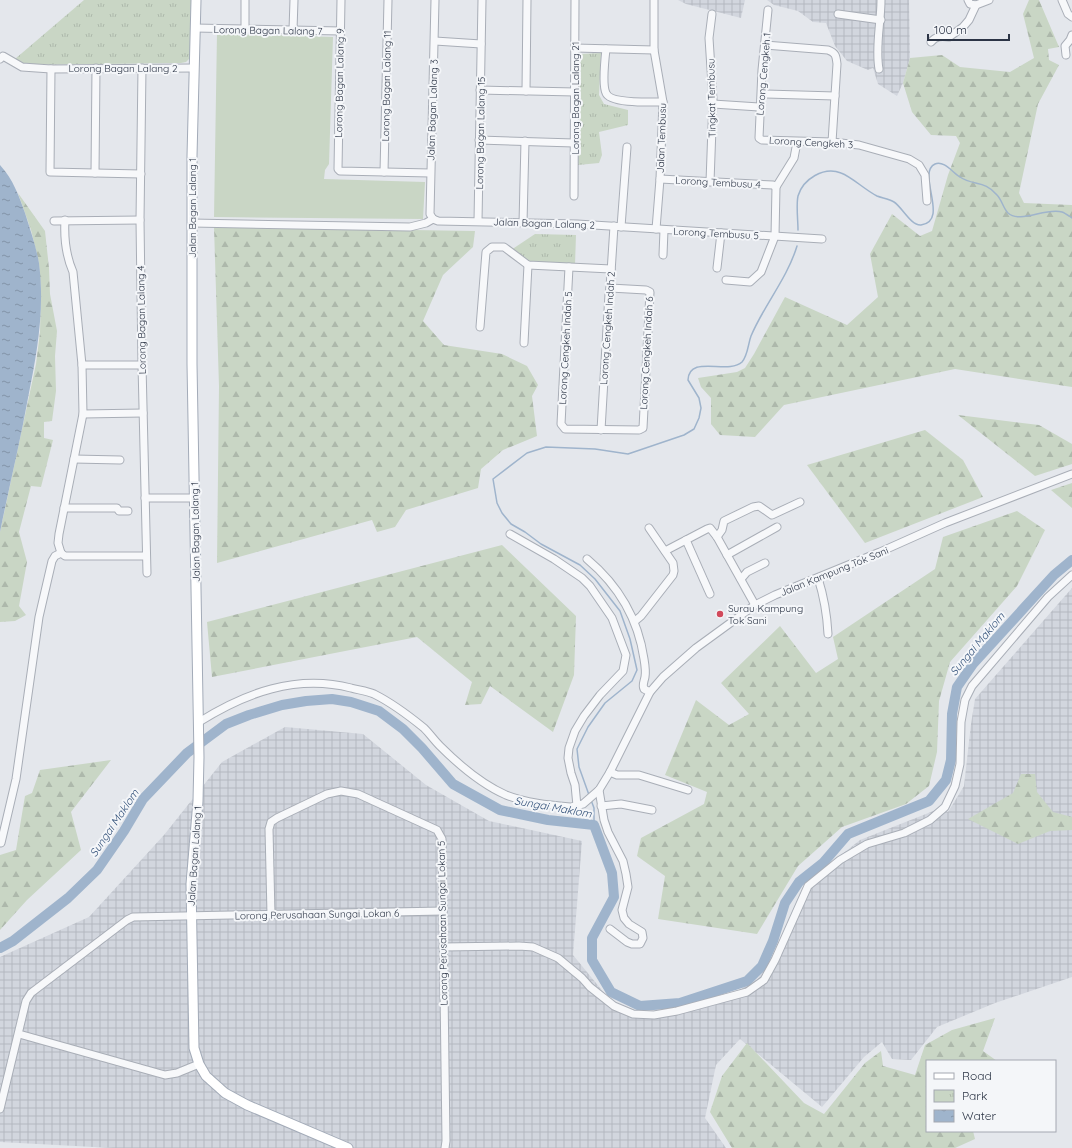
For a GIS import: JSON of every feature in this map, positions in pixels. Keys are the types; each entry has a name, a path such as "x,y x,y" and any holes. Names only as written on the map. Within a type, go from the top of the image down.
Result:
{"main road":[{"name":"Jalan Bagan Lalang 1","path":"196,0 192,223 194,498 199,757 198,800 191,884 191,916 194,1048 199,1064"},
{"path":"199,1064 206,1076 225,1093 237,1100 348,1148"}],"street":[{"path":"245,0 245,30"},
{"path":"293,30 294,0"},
{"name":"Lorong Bagan Lalang 9","path":"341,0 337,166 340,171 384,172"},
{"name":"Lorong Bagan Lalang 11","path":"384,172 388,0"},
{"name":"Jalan Bagan Lalang 3","path":"433,218 430,214 430,173 435,0"},
{"name":"Lorong Bagan Lalang 15","path":"478,221 482,0"},
{"path":"526,91 527,0"},
{"name":"Lorong Bagan Lalang 21","path":"574,196 575,0"},
{"name":"Jalan Tembusu","path":"654,0 654,50 663,102 660,179 656,229"},
{"path":"879,69 877,56 881,20 881,0"},
{"path":"968,0 970,4 976,6"},
{"path":"931,42 934,38 941,36 948,37 963,27 969,20 976,6 989,0"},
{"path":"1062,0 1068,14 1072,17"},
{"name":"Lorong Cengkeh 1","path":"759,138 759,107 768,10"},
{"name":"Tingkat Tembusu","path":"710,182 713,104 709,38 712,14"},
{"path":"838,14 881,20"},
{"name":"Lorong Bagan Lalang 7","path":"195,28 341,31"},
{"path":"1066,55 1065,46 1072,35"},
{"path":"435,41 481,44"},
{"path":"765,45 828,50 834,53 836,56 832,142"},
{"path":"575,48 654,50"},
{"path":"606,49 604,82 605,92 608,96 617,100 663,102"},
{"name":"Lorong Bagan Lalang 2","path":"0,59 3,56 22,67 51,69 194,68"},
{"path":"95,174 96,68"},
{"name":"Lorong Bagan Lalang 4","path":"142,68 140,220 147,572"},
{"path":"51,69 50,172 141,174"},
{"path":"480,90 575,92"},
{"path":"766,94 835,96"},
{"path":"713,104 759,107"},
{"name":"Lorong Cengkeh 3","path":"759,138 762,140 832,142 860,145 909,159 919,165 925,175 928,201"},
{"path":"479,140 574,143"},
{"path":"523,222 525,141"},
{"path":"726,280 750,282 761,272 775,236 776,187 794,158 797,142"},
{"name":"Lorong Cengkeh Indah 2","path":"601,430 608,294 610,288 611,269 618,226 627,147"},
{"path":"384,172 430,173"},
{"name":"Lorong Tembusu 4","path":"660,179 773,185 776,187"},
{"path":"192,223 410,227 426,223 433,218"},
{"name":"Jalan Bagan Lalang 2","path":"433,218 438,221 523,222 656,229"},
{"path":"65,220 64,229 70,265 73,272 82,365 83,414 58,543 61,553 64,556 146,556"},
{"path":"54,221 140,220"},
{"name":"Lorong Tembusu 5","path":"656,229 822,240"},
{"path":"663,254 664,230"},
{"path":"717,268 720,233"},
{"path":"480,327 486,252 492,247 504,247 528,265 611,269"},
{"path":"524,343 528,265"},
{"name":"Lorong Cengkeh Indah 5","path":"569,267 561,424 563,428 567,430 601,430"},
{"name":"Lorong Cengkeh Indah 6","path":"601,430 641,430 643,423 650,292 646,290 610,288"},
{"path":"82,365 142,365"},
{"path":"83,414 143,413"},
{"path":"74,459 120,460"},
{"name":"Jalan Kampung Tok Sani","path":"580,805 598,791 610,772 650,692 663,677 696,648 755,605 774,595 818,578 945,523 1072,474"},
{"path":"145,498 194,498"},
{"path":"717,537 722,530 724,521 753,507 759,506 772,515 800,502"},
{"path":"64,508 117,508 119,511 128,511"},
{"path":"727,555 778,526"},
{"path":"635,621 641,616 674,571 673,563 649,528"},
{"path":"665,551 710,528 717,537 755,605"},
{"path":"199,723 213,713 232,704 257,693 276,687 310,682 339,685 373,693 395,705 425,730 462,767 489,786 506,795 529,802 571,807 580,805 568,758 569,748 584,716 600,694 623,672 626,655 612,618 590,586 582,578 554,559 510,534"},
{"path":"686,540 710,594"},
{"path":"0,843 20,758 25,706 38,617 52,561 55,556 61,553"},
{"path":"587,559 609,579 629,608 635,621 643,648 645,676 642,686 650,692"},
{"path":"741,579 747,572 765,563"},
{"path":"443,947 533,947 558,958 614,1006 633,1014 654,1015 676,1011 747,992 764,980 775,960 808,886 840,860 868,844 904,833 930,820 944,807 955,786 960,764 961,722 965,700 972,686 1048,597 1072,574"},
{"path":"818,578 826,609 828,634"},
{"path":"610,772 617,775 628,774 639,776 688,790"},
{"name":"Lorong Perusahaan Sungai Lokan 5","path":"271,915 269,829 271,822 327,794 341,791 358,794 437,830 442,839 445,1148"},
{"path":"598,791 608,832 623,861 626,874 628,887 622,910 624,918 629,924 642,932 643,938 640,944 632,944 610,928"},
{"path":"601,806 621,804 652,810"},
{"name":"Lorong Perusahaan Sungai Lokan 6","path":"0,1109 26,1001 31,993 133,917 443,911"},
{"path":"19,1034 165,1075 177,1073 199,1064"}],"shaded area":[{"path":"678,0 745,0 741,18 686,4"},
{"path":"767,0 909,0 910,58 903,83 897,96 878,84 873,68 868,70 847,61 835,46 826,23 813,22 798,11 774,5"},
{"path":"1072,588 1072,977 995,1003 937,1027 911,1060 892,1059 882,1042 864,1057 822,1107 740,1039 716,1065 705,1118 726,1148 113,1148 0,1142 0,957 89,917 164,835 222,762 285,727 363,734 426,785 489,821 582,841 573,955 614,1005 641,1012 679,1008 741,989 757,980 777,951 806,883 860,840 941,808 948,812 964,786 975,699"}],"green space":[{"path":"84,0 191,0 190,58 186,62 181,63 23,65 15,59"},
{"path":"1029,0 1039,0 1059,47 1048,49 1049,60 1059,65 1038,104 1019,193 1024,203 1072,205 1072,387 955,369 784,405 755,437 720,435 711,424 711,398 701,387 698,378 737,372 745,368 785,297 847,325 878,297 870,254 892,214 920,236 932,231 948,175 960,143 956,136 931,135 912,112 903,83 910,58 942,55 960,67 1010,72 1034,58 1023,14"},
{"path":"217,33 333,37 329,164 325,170 324,179 425,182 423,219 214,217"},
{"path":"601,53 599,95 604,104 628,110 628,125 599,132 602,155 599,163 578,165 580,54"},
{"path":"18,193 45,231 50,294 57,331 55,356 56,391 52,421 44,422 44,438 53,440 41,487 31,486 19,532 27,562 19,606 26,615 15,621 0,622 0,532 36,364 40,332 41,290 39,263 31,230"},
{"path":"214,227 475,231 473,247 443,275 423,321 444,345 502,354 527,366 538,385 532,396 537,436 503,450 481,469 478,488 406,510 395,527 377,532 372,520 217,563 219,386"},
{"path":"535,234 576,235 575,265 530,263 511,250"},
{"path":"958,415 1039,425 1072,444 1072,464 1035,476"},
{"path":"925,430 963,460 983,497 865,543 807,465"},
{"path":"1072,483 1072,508 1051,490"},
{"path":"1017,511 1045,530 1017,586 950,662 939,701 937,752 929,786 906,804 842,827 798,866 757,934 658,919 665,876 637,856 641,838 704,804 707,792 665,775 696,700 729,725 749,714 721,683 780,626 816,673 838,659 833,637 935,569 943,537"},
{"path":"502,545 576,616 574,675 553,732 490,686 481,704 465,705 472,682 417,637 212,677 207,622"},
{"path":"111,760 71,812 81,850 27,900 0,930 0,855 16,850 25,796 32,793 40,770"},
{"path":"1021,774 1035,774 1037,792 1053,812 1072,817 1072,830 1050,831 1018,844 968,819 1013,793"},
{"path":"995,1018 983,1051 996,1060 926,1060 926,1132 973,1132 975,1139 955,1148 732,1148 710,1112 722,1076 747,1043 804,1103 824,1114 865,1063 881,1051 883,1066 915,1075 925,1045 952,1030"}],"water":[{"path":"0,165 9,176 15,188 31,231 39,263 41,280 41,315 22,432 0,532"}],"waterway":[{"path":"798,230 798,196 804,184 809,179 828,171 841,173 877,196 894,202 917,225 929,222 933,215 929,177 930,169 938,163 945,165 965,180 988,187 999,197 1006,211 1013,216 1019,217 1056,211 1063,212 1072,218"},
{"path":"589,795 579,767 577,749 588,727 605,703 632,681 637,670 630,639 620,611 595,579 580,565 541,544 511,524 502,513 497,503 493,479 527,453 546,447 595,449 628,454 684,435 694,429 699,418 701,408 699,398 688,380 690,372 695,368 702,366 728,367 742,362 746,356 751,336 756,325 787,270 797,246"},
{"name":"Sungai Maklom","path":"0,948 13,941 68,898 97,870 124,831 143,799 187,753 226,724 249,715 282,705 332,699 351,702 379,711 403,729 422,748 453,784 500,810 548,820 594,825 612,873 614,897 592,938 592,960 611,992 640,1006 680,1003 747,981 762,966 773,941 785,903 799,882 823,863 848,834 929,801 946,780 951,760 952,714 957,687 973,664 1054,575 1072,560"},
{"path":"591,800 594,808 594,825"}],"place":[{"name":"Surau Kampung Tok Sani","path":"720,614"}]}
